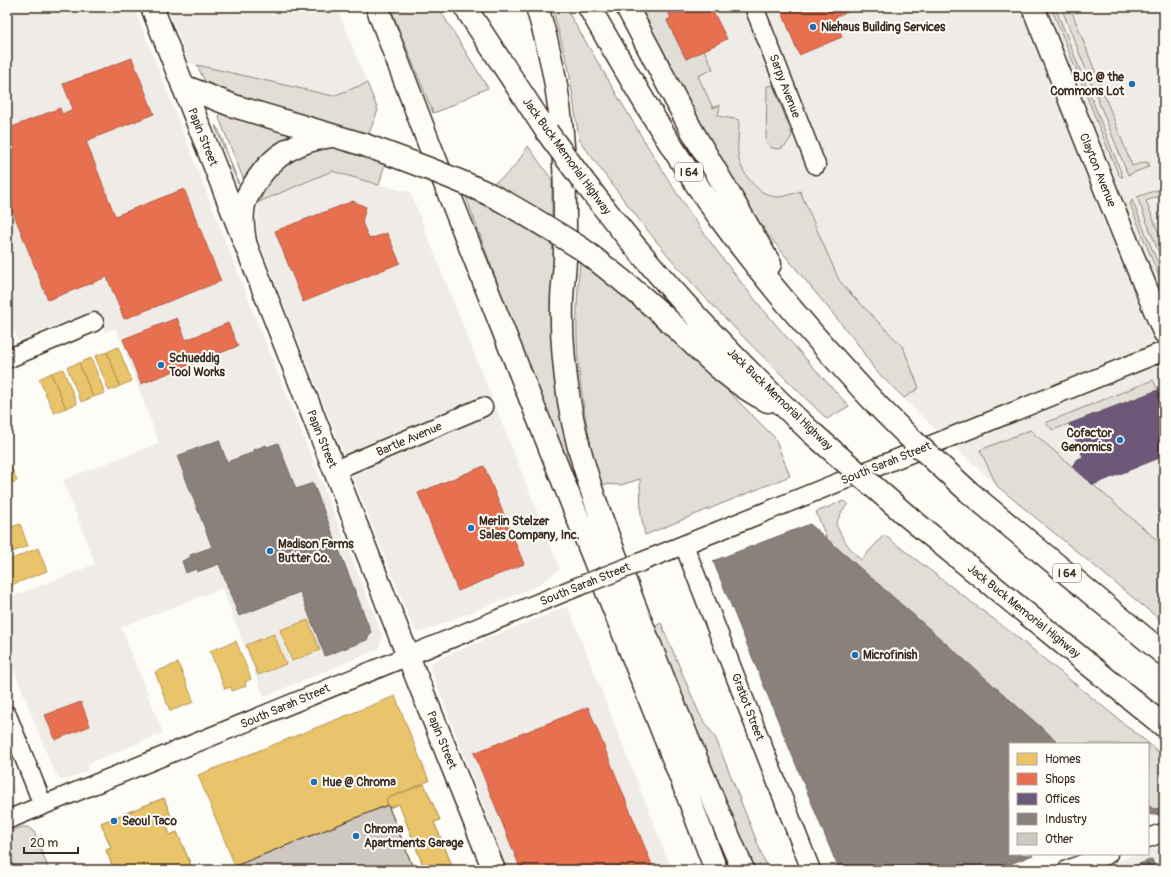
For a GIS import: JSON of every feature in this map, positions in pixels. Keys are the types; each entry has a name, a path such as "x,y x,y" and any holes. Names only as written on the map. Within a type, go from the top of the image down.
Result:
{"main road":[{"name":"Papin Street","path":"152,7 494,870"},
{"path":"377,7 430,146 716,870"},
{"name":"Jack Buck Memorial Highway","path":"465,7 547,132 584,182 639,252 682,301 746,369 811,432 906,515 1164,726"},
{"path":"537,7 552,63 561,124 565,245 562,331 565,367 577,441 593,496 638,616 701,772 743,870"},
{"name":"I 64","path":"589,7 652,114 724,224 805,326 878,406 913,441 969,492 1164,654"},
{"path":"627,7 695,136 805,326"},
{"name":"Clayton Avenue","path":"1033,7 1164,332"},
{"path":"183,86 234,106 334,136 428,168 492,196 544,225 582,249 655,308 716,367 754,394 790,411"},
{"path":"245,242 242,222 244,206 252,187 267,166 290,148 316,138 334,136"}],"street":[{"name":"Sarpy Avenue","path":"754,7 816,165"},
{"path":"7,359 94,322"},
{"name":"South Sarah Street","path":"7,820 577,587 1164,351"},
{"name":"Bartle Avenue","path":"335,470 483,407"},
{"name":"Gratiot Street","path":"684,545 811,870"},
{"path":"7,715 43,806"},
{"path":"1149,838 1164,833"},
{"path":"1067,870 1105,855"}],"shaded area":[{"path":"7,7 134,7 382,634 381,643 378,649 264,697 222,588 121,627 163,733 89,763 87,771 66,780 61,779 54,772 7,652 7,599 95,564 63,480 159,443 116,328 105,332 95,310 18,341 7,314"},
{"path":"167,7 337,7 367,83 333,97 189,63"},
{"path":"390,7 438,7 488,88 447,108 433,113"},
{"path":"552,7 565,7 656,160 706,236 764,311 849,406 827,419 754,348 701,293 658,243 607,178 579,139 569,70"},
{"path":"638,7 1164,7 1164,623 997,486 935,429 875,370 857,343 769,236"},
{"path":"638,7 666,7 671,18 667,21 686,59 704,50 713,69 698,76 713,108 720,105 718,116 739,120 738,154 739,161 746,175 756,187 770,195 777,197 800,191 839,280 903,347 919,388 904,398 875,370 857,343 769,236 737,189 705,133"},
{"path":"1051,7 1055,7 1123,177 1118,174"},
{"path":"1061,7 1070,7 1132,166 1145,162 1149,163 1148,167 1128,175"},
{"path":"197,65 333,96 367,83 378,110 368,136 207,86"},
{"path":"773,85 792,136 786,145 780,149 771,148 766,141 767,86"},
{"path":"220,112 294,135 272,148 261,157 243,178 219,118"},
{"path":"215,126 219,131 239,184 238,184"},
{"path":"528,146 552,180 552,216 493,183 504,177 509,172"},
{"path":"333,147 385,163 379,185 332,171 259,202 269,182 289,160 317,149"},
{"path":"332,171 379,185 410,192 560,569 535,587 421,632 417,632 412,625 261,247 257,232 259,202"},
{"path":"1157,190 1159,191 1159,196 1146,201 1164,246 1164,266 1137,197"},
{"path":"466,197 555,244 551,303 551,339 558,390 576,474 573,476 516,334"},
{"path":"1132,200 1164,278 1164,289 1130,204"},
{"path":"580,261 620,290 682,345 775,438 790,476 645,535 641,515 640,479 621,485 599,484 587,424 579,372 577,324"},
{"path":"1153,380 1158,390 1053,430 1045,423"},
{"path":"1030,430 1164,546 1164,623 997,486 980,450"},
{"path":"843,501 848,504 842,511 836,524 847,544 861,560 884,535 1017,637 1148,743 1059,743 827,539 816,512"},
{"path":"568,606 672,870 508,870 430,667 435,660"},
{"path":"661,623 699,713 716,739 768,870 752,870 654,627"},
{"path":"1149,744 1164,756 1164,808 1153,809 1149,806"},
{"path":"7,774 14,791 11,798 7,800"},
{"path":"22,827 28,827 34,832 49,870 7,870 7,833"},
{"path":"1149,849 1158,849 1162,853 1164,857 1164,870 1095,870 1132,855 1149,855"}],"building: Homes":[{"path":"118,347 132,381 120,386 107,352"},
{"path":"107,352 120,386 109,391 95,356"},
{"path":"91,358 105,393 93,397 79,363"},
{"path":"79,363 93,397 81,402 67,367"},
{"path":"63,369 77,404 66,408 51,373"},
{"path":"51,373 66,408 54,413 39,379"},
{"path":"10,464 17,481 7,485 7,466"},
{"path":"20,524 28,546 7,554 7,529"},
{"path":"38,548 47,571 9,586 7,582 7,561"},
{"path":"308,620 320,650 292,661 280,630"},
{"path":"274,634 286,664 258,675 246,645"},
{"path":"236,641 251,679 245,682 246,686 232,691 231,687 225,689 210,651"},
{"path":"178,663 194,702 170,711 155,672"},
{"name":"Hue @ Chroma","path":"395,696 429,781 386,799 388,805 235,866 198,775"},
{"path":"424,784 440,820 434,822 454,870 425,870 399,804 389,808 386,799"},
{"path":"424,784 440,820 434,822 454,870 425,870 399,804 389,808 386,799"},
{"path":"164,798 174,824 167,827 170,835 177,832 193,870 114,870 106,850 111,848 101,823"},
{"path":"164,798 174,824 167,827 170,835 177,832 193,870 114,870 106,850 111,848 101,823"}],"building: Shops":[{"path":"666,7 711,7 727,39 686,59 667,20 671,18"},
{"name":"Niehaus Building Services","path":"780,7 861,7 835,17 842,37 799,55"},
{"path":"132,58 154,114 86,141 115,216 184,189 221,281 124,319 107,277 48,300 7,197 7,129 60,108 62,114 73,109 63,84"},
{"path":"353,201 366,207 362,222 369,239 387,233 400,263 303,302 275,231"},
{"name":"Schueddig Tool Works","path":"177,318 186,340 228,323 238,346 141,384 123,339"},
{"name":"Merlin Stelzer Sales Company, Inc.","path":"484,466 524,564 458,591 418,493"},
{"path":"81,702 90,726 55,740 45,715"},
{"path":"588,707 654,870 521,870 474,753"}],"building: Offices":[{"name":"Cofactor Genomics","path":"1158,390 1164,404 1164,456 1093,485 1072,466 1078,459 1083,457 1069,424"}],"building: Industry":[{"name":"Madison Farms Butter Co.","path":"219,440 227,462 254,452 253,450 266,445 267,447 278,443 296,489 313,483 371,632 367,640 325,656 300,592 239,616 219,564 197,572 196,569 186,573 182,561 191,557 190,555 212,547 177,456"},
{"name":"Microfinish","path":"810,524 1059,743 1009,743 1009,855 1033,855 995,870 839,870 713,561"},
{"path":"1149,806 1153,809 1164,808 1164,814 1151,815 1149,814"},
{"path":"1152,859 1156,870 1124,870"}],"building: Other":[{"name":"Chroma Apartments Garage","path":"388,805 414,870 227,870 235,866"}],"place":[{"name":"Niehaus Building Services","path":"813,27"},
{"name":"BJC @ the Commons Lot","path":"1132,84"},
{"name":"Schueddig Tool Works","path":"161,365"},
{"name":"Cofactor Genomics","path":"1120,440"},
{"name":"Merlin Stelzer Sales Company, Inc.","path":"471,528"},
{"name":"Madison Farms Butter Co.","path":"270,551"},
{"name":"Microfinish","path":"855,655"},
{"name":"Hue @ Chroma","path":"314,782"},
{"name":"Seoul Taco","path":"114,821"},
{"name":"Chroma Apartments Garage","path":"356,836"}]}
